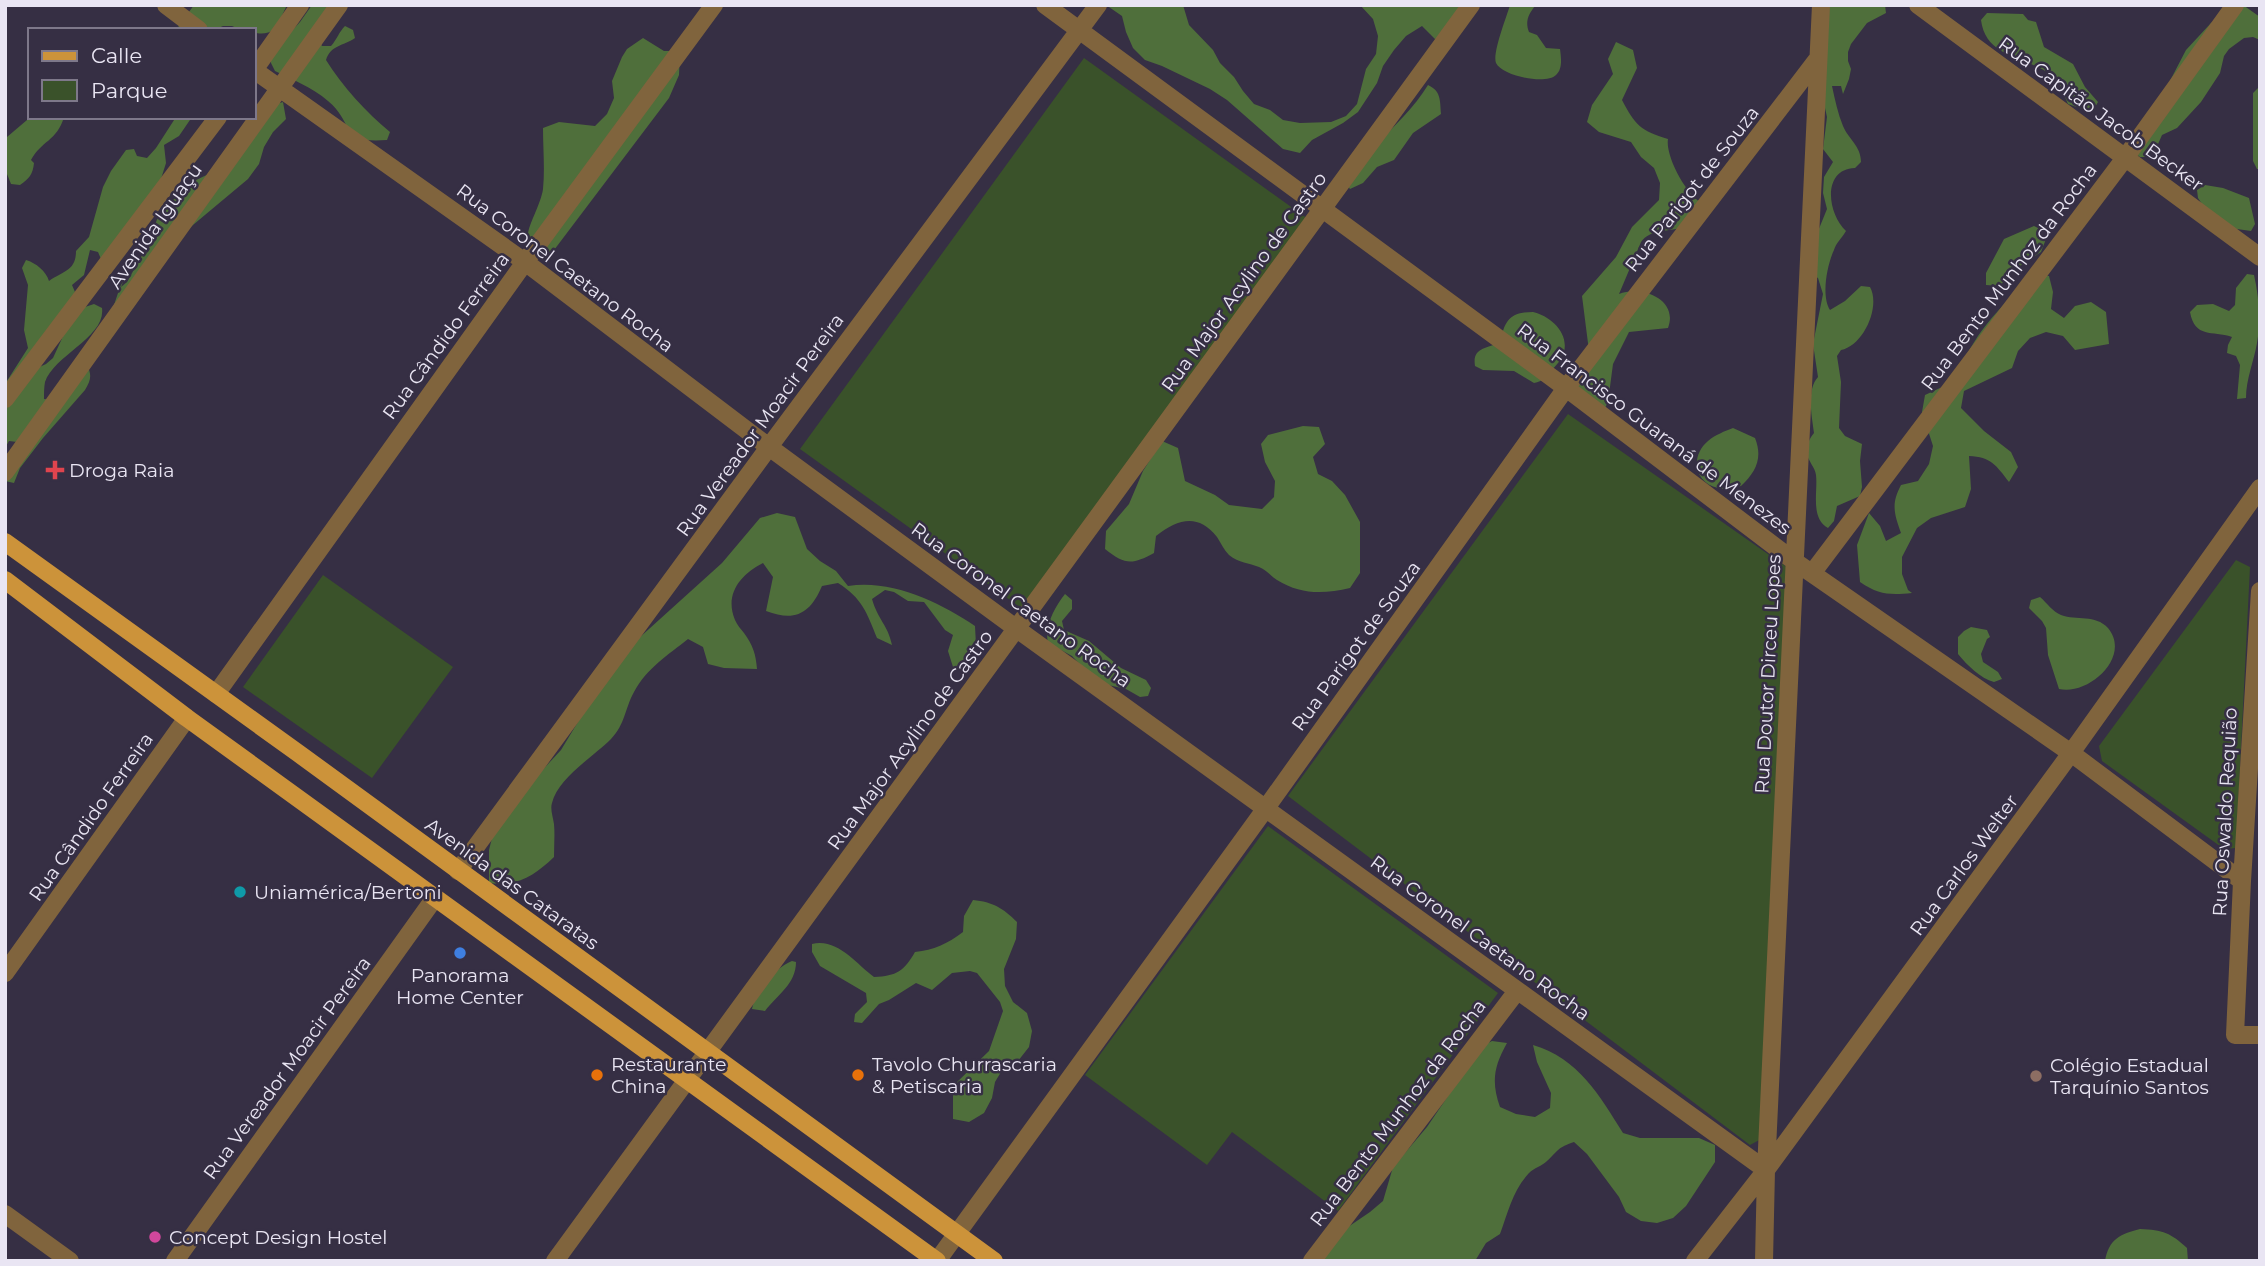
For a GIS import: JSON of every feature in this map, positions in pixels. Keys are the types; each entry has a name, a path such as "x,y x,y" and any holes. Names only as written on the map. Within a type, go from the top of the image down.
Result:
{"main road":[{"name":"Avenida das Cataratas","path":"5,542 994,1261"},
{"path":"5,580 187,718 434,899 522,959 937,1261"}],"street":[{"path":"166,5 196,28"},
{"path":"256,67 300,5"},
{"name":"Avenida Iguaçu","path":"5,472 340,5"},
{"name":"Rua Cândido Ferreira","path":"216,694 525,262 714,5"},
{"name":"Rua Francisco Guaraná de Menezes","path":"1045,5 1566,388 1794,561 2071,753 2242,881"},
{"name":"Rua Vereador Moacir Pereira","path":"458,871 1098,5"},
{"name":"Rua Major Acylino de Castro","path":"555,1261 1471,5"},
{"name":"Rua Doutor Dirceu Lopes","path":"1764,1261 1816,61 1821,5"},
{"name":"Rua Capitão Jacob Becker","path":"1918,5 2260,257"},
{"name":"Rua Bento Munhoz da Rocha","path":"1813,572 2125,158 2235,5"},
{"name":"Rua Parigot de Souza","path":"937,1261 1266,808 1566,388 1816,61"},
{"name":"Rua Coronel Caetano Rocha","path":"256,71 525,262 769,447 1017,629 1766,1170"},
{"name":"Avenida Iguaçu","path":"5,400 216,119"},
{"name":"Rua Carlos Welter","path":"1695,1261 1766,1170 2071,753 2260,488"},
{"name":"Rua Oswaldo Requião","path":"2260,592 2235,1035 2260,1035"},
{"name":"Rua Cândido Ferreira","path":"5,973 187,718"},
{"name":"Rua Vereador Moacir Pereira","path":"175,1261 434,899"},
{"name":"Rua Bento Munhoz da Rocha","path":"1312,1261 1517,991"},
{"path":"5,1214 70,1261"}],"green space":[{"path":"194,5 287,5 275,30 267,33 256,32 256,28 232,26 177,28"},
{"path":"312,5 329,5 318,38 322,46 331,46 345,26 353,30 355,38 334,49 326,60 355,99 390,132 387,140 361,139 354,135 336,109 322,96 275,71 271,63 271,53"},
{"path":"1106,5 1183,5 1189,25 1213,50 1220,63 1254,104 1270,110 1283,120 1300,123 1331,122 1346,116 1357,104 1366,69 1376,54 1378,36 1373,19 1360,5 1461,5 1446,36 1435,39 1422,26 1406,36 1383,66 1377,83 1358,112 1312,140 1300,153 1283,149 1227,100 1210,89 1145,60 1133,48 1122,16"},
{"path":"1510,5 1536,5 1528,18 1529,32 1537,35 1546,48 1560,49 1561,66 1556,75 1543,79 1525,78 1506,72 1496,63 1498,43"},
{"path":"1822,5 1885,5 1886,13 1867,23 1851,44 1848,61 1851,69 1843,94 1841,86 1832,86 1841,121 1857,147 1861,162 1855,168 1844,170 1833,184 1831,193 1835,214 1846,231 1836,245 1829,264 1826,280 1827,304 1830,310 1861,286 1870,287 1873,305 1863,334 1837,356 1841,382 1839,428 1845,436 1862,444 1862,487 1860,496 1837,506 1834,521 1828,528 1822,524 1817,511 1816,475 1807,451 1814,433 1811,396 1818,377 1813,344 1823,294 1818,278 1808,272 1814,241 1827,209 1823,193 1824,177 1833,162 1823,149 1827,117 1823,99"},
{"path":"2243,5 2260,17 2260,40 2253,37 2244,38 2229,49 2224,56 2220,73 2201,102 2177,128 2162,135 2155,151 2149,157 2140,157 2133,152 2186,50 2211,23"},
{"path":"1987,13 2023,14 2028,20 2036,22 2044,47 2073,64 2085,87 2098,102 2094,109 2085,110 2068,104 2056,79 2001,51 1992,43 1981,20"},
{"path":"643,38 664,51 680,51 679,75 669,98 545,262 534,251 528,235 543,189 543,128 559,122 595,126 607,114 614,98 612,81 622,57 627,49"},
{"path":"1616,42 1633,50 1637,68 1622,100 1640,126 1668,139 1670,155 1678,175 1702,203 1680,228 1654,233 1641,242 1619,294 1637,291 1656,297 1668,309 1668,328 1629,332 1613,364 1608,402 1604,410 1580,396 1577,383 1590,359 1582,296 1616,257 1632,227 1659,200 1660,183 1654,168 1641,157 1631,142 1599,132 1587,122 1592,105 1613,74 1608,59"},
{"path":"1084,58 1308,219 1024,610 800,449"},
{"path":"1428,85 1438,93 1441,114 1413,133 1394,160 1377,167 1363,183 1350,189 1346,184 1361,164"},
{"path":"2260,86 2260,169 2257,169 2253,161 2253,93"},
{"path":"283,102 286,119 273,132 264,147 259,164 248,179 187,230 87,365 90,378 85,390 20,468 14,483 5,481 5,459 17,442 9,441 5,448 5,384 28,348 24,330 28,285 22,268 26,260 40,268 49,281 68,270 74,263 76,251 89,237 103,187 126,150 134,149 137,156 147,158 175,119 191,119 179,136 164,145 166,163 161,179 101,259 98,252 90,250 84,275 72,285 75,292 33,370 53,358 64,334 85,307 94,304 102,308 101,318 88,337 50,372 45,382 44,399 54,400 109,320 120,287 124,279 121,287 127,282 145,250 158,217 184,188 185,192 196,180 213,172 267,107"},
{"path":"28,115 28,119 63,119 57,131 31,160 34,163 28,178 20,185 11,184 5,169 5,144 7,137 27,120"},
{"path":"2205,185 2223,188 2249,198 2255,224 2251,231 2223,227 2198,198 2197,190"},
{"path":"2034,226 2046,239 2041,252 2011,272 2000,286 1986,285 1986,273 2004,239"},
{"path":"2034,274 2049,276 2053,292 2051,309 2064,318 2075,306 2091,302 2106,312 2109,344 2075,350 2063,336 2046,332 2030,338 2018,351 2012,368 1964,391 1961,408 2011,452 2018,467 2009,482 1992,463 1983,458 1969,456 1971,489 1965,507 1931,518 1917,528 1902,557 1902,574 1908,590 1912,593 1885,593 1867,586 1860,582 1857,545 1869,513 1880,526 1886,541 1901,533 1895,509 1898,492 1901,485 1918,481 1929,464 1933,446 1922,412 1925,395 1955,381 1979,335"},
{"path":"2247,274 2254,275 2259,326 2246,398 2237,399 2240,365 2236,356 2227,353 2232,337 2200,330 2192,321 2190,312 2197,305 2213,304 2229,311 2235,305 2236,288"},
{"path":"1533,312 1552,321 1564,338 1563,355 1546,377 1534,383 1514,371 1483,370 1475,366 1478,352 1500,342 1509,319 1518,314"},
{"path":"1568,414 1788,568 1765,1137 1750,1145 1288,796"},
{"path":"1303,426 1319,427 1325,444 1313,457 1318,474 1332,481 1345,495 1360,522 1360,573 1350,588 1313,592 1286,585 1262,568 1233,558 1210,529 1195,522 1180,523 1164,530 1156,536 1154,553 1140,560 1129,562 1105,549 1106,531 1129,504 1143,471 1162,441 1178,448 1185,481 1229,505 1262,509 1274,497 1275,481 1265,462 1261,444 1268,435"},
{"path":"1733,428 1755,438 1757,464 1741,486 1718,488 1704,481 1697,468 1697,461 1702,447 1720,433"},
{"path":"777,513 795,517 807,549 836,571 848,586 881,586 914,594 975,626 976,645 969,664 953,667 948,651 953,635 945,630 924,602 908,601 894,592 885,590 872,599 892,645 877,638 858,600 838,583 822,586 812,603 800,613 785,616 766,611 773,577 763,563 742,579 733,593 732,602 735,620 754,650 757,669 724,668 708,664 703,647 688,639 666,656 639,683 616,734 561,785 551,808 554,857 539,870 517,882 489,883 489,850 493,834 536,777 561,750 587,707 639,638 722,563 760,518"},
{"path":"2236,560 2250,567 2236,848 2224,849 2102,761 2099,746"},
{"path":"323,575 453,667 372,778 243,687"},
{"path":"1065,594 1072,600 1072,609 1062,621 1064,630 1089,641 1121,668 1146,680 1151,688 1148,696 1140,697 1091,676 1072,656 1048,643 1049,623"},
{"path":"2040,597 2061,615 2092,619 2108,628 2114,639 2115,651 2111,662 2094,680 2070,690 2059,689 2048,655 2046,628 2029,608 2031,600"},
{"path":"1971,627 1987,630 1990,637 1981,654 1983,662 1998,672 2002,679 1994,682 1984,678 1958,654 1958,637"},
{"path":"1268,826 1498,993 1338,1211 1232,1132 1207,1165 1085,1075"},
{"path":"973,900 997,906 1017,922 1016,939 1004,969 1005,986 1013,1002 1027,1013 1032,1031 1029,1047 1018,1061 1004,1067 995,1082 992,1098 984,1113 969,1122 953,1119 953,1086 989,1051 1003,1011 1000,1002 977,973 952,973 932,990 916,983 879,1004 862,1023 854,1022 855,1014 867,1002 866,993 820,966 812,952 812,944 821,943 838,948 874,977 889,975 903,968 915,952 940,946 963,932 964,916"},
{"path":"792,961 796,962 795,970 785,989 765,1011 752,1009 757,995 767,981 779,968"},
{"path":"1492,1041 1507,1043 1495,1074 1495,1090 1500,1107 1516,1114 1535,1117 1550,1108 1551,1093 1537,1062 1533,1045 1563,1059 1575,1069 1606,1105 1623,1133 1640,1138 1699,1138 1715,1145 1715,1162 1686,1206 1673,1218 1657,1223 1641,1221 1626,1212 1619,1197 1587,1154 1574,1142 1559,1149 1523,1180 1500,1234 1486,1243 1475,1261 1319,1261 1345,1229 1383,1201 1393,1167 1427,1127 1482,1046"},
{"path":"2140,1229 2161,1231 2176,1239 2187,1248 2188,1261 2105,1261 2109,1247 2116,1239"}],"place":[{"name":"Droga Raia","path":"55,470"},
{"name":"Uniamérica/Bertoni","path":"240,892"},
{"name":"Panorama Home Center","path":"460,953"},
{"name":"Restaurante China","path":"597,1075"},
{"name":"Tavolo Churrascaria & Petiscaria","path":"858,1075"},
{"name":"Colégio Estadual Tarquínio Santos","path":"2036,1076"},
{"name":"Concept Design Hostel","path":"155,1237"}]}
